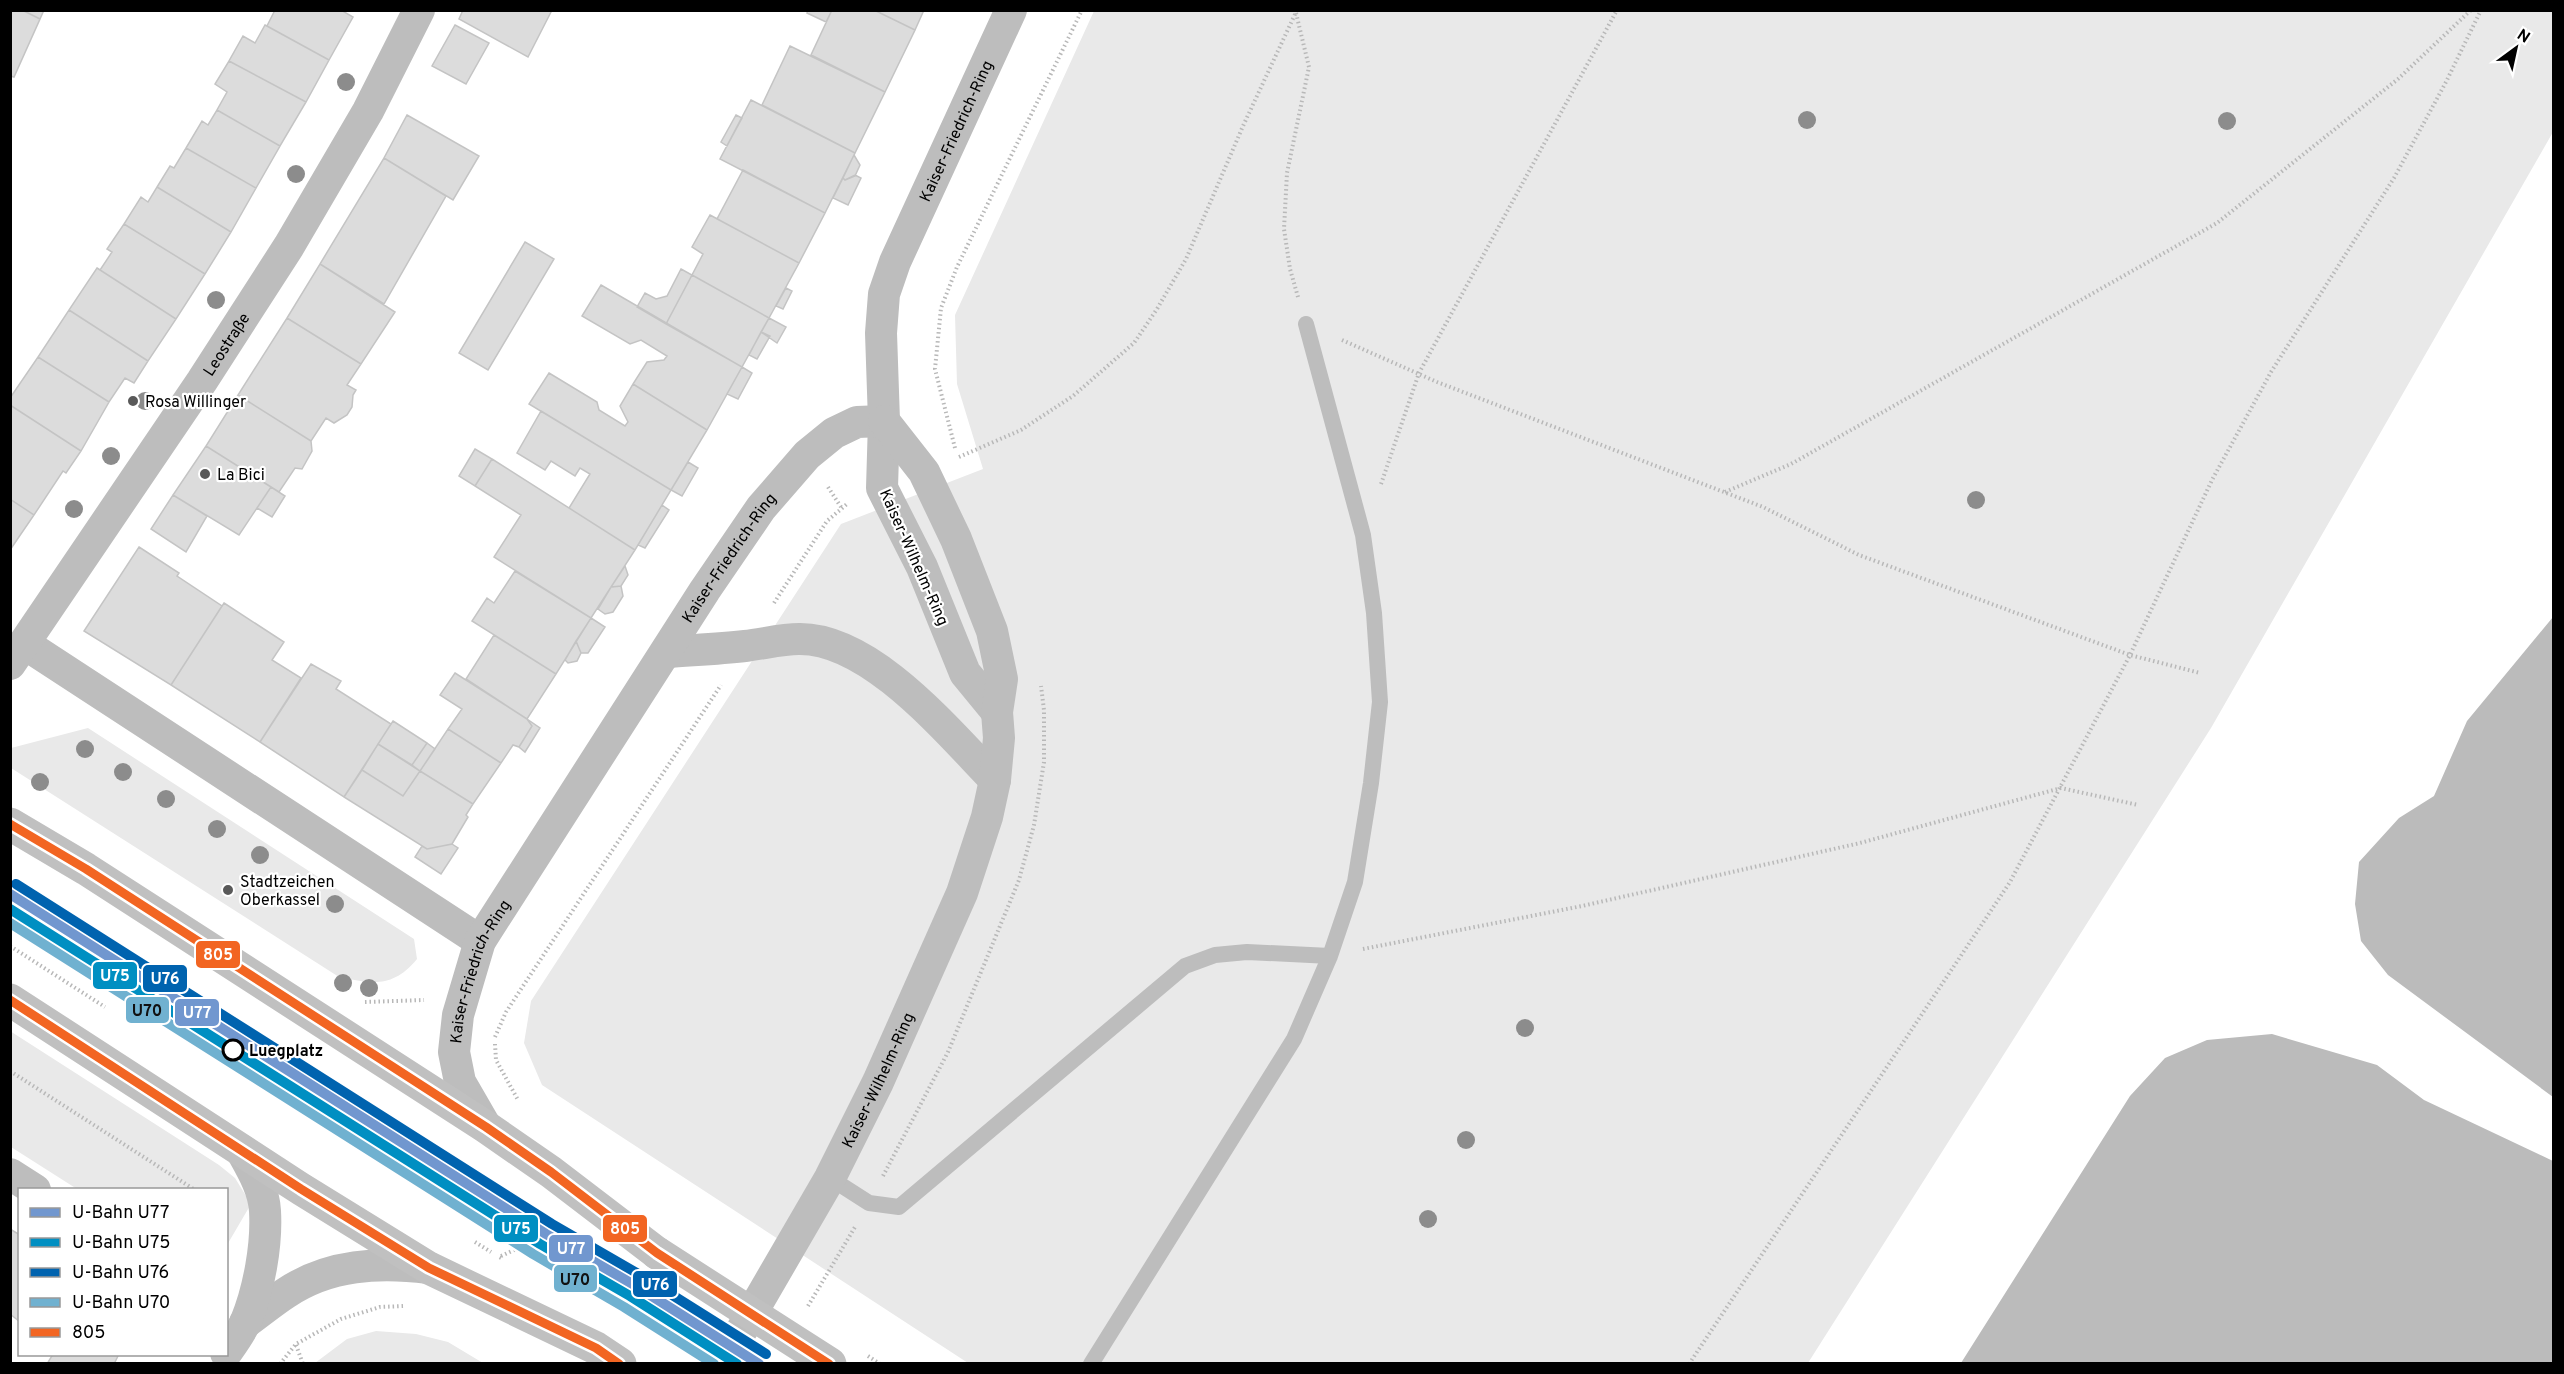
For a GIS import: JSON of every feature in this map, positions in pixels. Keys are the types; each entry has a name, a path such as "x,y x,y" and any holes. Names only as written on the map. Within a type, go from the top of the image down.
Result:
{"main road":[{"path":"10,824 116,887 486,1127 550,1172 657,1254 830,1364"},
{"path":"10,1000 241,1150 429,1268 608,1356"}],"street":[{"name":"Leostraße","path":"18,654 202,381 289,246 368,111 419,10"},
{"name":"Kaiser-Friedrich-Ring","path":"486,1127 460,1082 454,1052 458,1015 480,941 761,507 807,455 834,433 857,422 884,421 881,333 884,294 895,262 1011,10"},
{"name":"Kaiser-Wilhelm-Ring","path":"722,1364 830,1178 878,1082 962,893 987,818 995,780 999,738 997,712 1002,679 992,631 956,540 924,472 884,421"},
{"name":"Kaiser-Wilhelm-Ring","path":"884,421 882,488 922,567 965,673 997,712"},
{"path":"667,652 801,639 824,643 851,652 881,670 904,690 995,780"},
{"path":"18,654 480,941"},
{"path":"228,1347 236,1317 257,1279 265,1210 256,1178 241,1150"},
{"path":"10,1174 31,1188"},
{"path":"236,1317 327,1274 358,1265 396,1264 429,1268"}],"lane":[{"path":"1091,1364 1294,1039 1330,956 1355,882 1371,783 1380,702 1374,613 1363,535 1306,324"},
{"path":"830,1178 869,1203 899,1207 1185,966 1215,955 1247,951 1330,956"}],"path":[{"path":"958,458 934,369 941,308 957,267 1082,10"},
{"path":"1363,535 1419,374 1617,10"},
{"path":"1724,493 1791,464 2217,223 2398,79 2472,10"},
{"path":"1689,1364 2010,882 2130,655 2212,480 2271,372 2394,178 2446,82 2481,10"},
{"path":"924,472 1021,430 1082,388 1134,343 1186,259 1243,126 1296,11"},
{"path":"1296,11 1309,67 1287,173 1284,229 1290,269 1306,324 1419,374 1763,507 1859,555 2130,655 2200,673"},
{"path":"508,1083 496,1060 495,1038 506,1012 747,646 827,520 841,507 882,488"},
{"path":"1330,956 1582,906 1860,843 2061,788 2138,805"},
{"path":"10,881 134,958"},
{"path":"10,946 105,1007"},
{"path":"10,1071 192,1188"},
{"path":"527,1210 550,1172"},
{"path":"499,1257 557,1230 501,1194"},
{"path":"475,1242 508,1263"},
{"path":"280,1364 296,1344 341,1319 380,1307"},
{"path":"296,1344 303,1364"}],"shaded area":[{"path":"1094,11 2553,11 2553,132 2211,728 1808,1363 968,1363 542,1085 524,1043 531,1001 841,524 983,469 957,384 955,315"},
{"path":"2553,617 2553,1097 2388,975 2361,941 2355,904 2359,862 2399,818 2434,796 2467,721"},
{"path":"88,728 414,939 417,959 399,975 382,982 339,977 11,768 11,748"},
{"path":"10,1031 219,1165 235,1178 251,1204 228,1243 228,1188 75,1188 11,1147"},
{"path":"2272,1034 2377,1065 2424,1100 2553,1161 2553,1363 1961,1363 2130,1096 2165,1058 2207,1040"},
{"path":"376,1331 416,1334 448,1342 483,1363 315,1363 347,1339"}],"building":[{"path":"10,10 22,10 40,19 14,77 10,76"},
{"path":"22,10 44,10 40,19"},
{"path":"275,10 341,10 353,17 329,60 267,26"},
{"path":"463,10 552,10 528,57 459,19"},
{"path":"808,10 832,10 826,22 807,13"},
{"path":"832,10 874,10 915,30 885,92 811,55"},
{"path":"874,10 924,10 915,30"},
{"path":"265,25 329,60 306,102 229,61 243,36 255,43"},
{"path":"455,25 489,43 466,84 432,66"},
{"path":"790,46 885,92 855,153 762,105"},
{"path":"229,61 306,102 280,146 217,110 227,92 215,84"},
{"path":"751,100 855,153 825,213 720,159"},
{"path":"217,110 280,146 256,188 186,148 202,121 208,125"},
{"path":"407,115 479,156 453,200 384,158"},
{"path":"736,115 742,118 727,146 721,142"},
{"path":"186,148 256,188 231,232 157,187 170,166 174,168"},
{"path":"854,155 860,165 855,176 845,180 843,178"},
{"path":"384,158 446,196 384,304 320,264"},
{"path":"743,170 825,213 799,263 717,219"},
{"path":"855,175 861,178 848,205 833,198 843,178 845,180"},
{"path":"157,187 231,232 205,274 124,224 141,197 148,202"},
{"path":"710,215 799,263 769,318 692,275 703,254 692,247"},
{"path":"124,224 205,274 176,319 100,270 112,252 107,249"},
{"path":"525,242 554,259 488,370 459,353"},
{"path":"320,264 395,312 361,364 287,318"},
{"path":"97,268 176,319 148,361 69,310"},
{"path":"681,269 692,275 666,324 637,307 645,293 656,299 667,296"},
{"path":"692,275 769,318 742,367 666,324"},
{"path":"601,285 742,367 707,430 633,384 647,362 664,360 667,356 641,340 630,344 582,316"},
{"path":"786,288 792,291 783,309 776,306"},
{"path":"69,310 148,361 134,383 125,378 109,402 38,357"},
{"path":"287,318 361,364 347,385 356,390 352,407 347,415 334,423 326,418 311,441 238,395"},
{"path":"769,318 786,327 777,343 761,332"},
{"path":"761,332 770,336 757,359 749,355"},
{"path":"38,357 109,402 81,451 10,405 10,398"},
{"path":"742,367 752,373 738,399 727,394"},
{"path":"549,373 597,402 599,410 625,426 628,422 620,406 633,384 707,430 671,490 529,404"},
{"path":"238,395 311,441 312,451 302,469 295,468 279,492 206,446"},
{"path":"10,405 81,451 66,473 63,471 34,515 10,499"},
{"path":"541,411 671,490 635,550 569,508 590,474 580,468 575,476 551,461 545,470 517,453"},
{"path":"206,446 271,487 239,535 173,495"},
{"path":"475,449 492,459 475,486 459,476"},
{"path":"492,459 635,550 591,618 494,557 521,515 475,486"},
{"path":"688,462 698,468 682,496 671,490"},
{"path":"271,487 285,496 272,517 257,508"},
{"path":"173,495 207,516 186,552 151,529"},
{"path":"10,499 34,515 10,550"},
{"path":"662,505 669,510 645,548 638,545"},
{"path":"139,547 179,573 177,576 222,606 171,685 84,631"},
{"path":"625,566 628,575 621,586 611,587"},
{"path":"515,571 591,618 556,674 472,621 487,598 494,603"},
{"path":"621,586 623,596 613,612 605,614 598,609 611,587"},
{"path":"224,603 284,642 272,660 301,678 260,742 171,685"},
{"path":"591,618 605,627 588,653 581,653 576,641"},
{"path":"494,635 556,674 527,719 466,679"},
{"path":"576,641 581,653 577,661 568,663 565,660"},
{"path":"311,664 341,681 336,689 391,724 344,797 260,742"},
{"path":"455,673 527,719 532,726 519,747 513,745 501,763 448,729 462,709 440,695"},
{"path":"527,719 540,728 525,752 519,747 532,726"},
{"path":"393,721 427,743 412,765 378,744"},
{"path":"448,729 501,763 473,804 420,771"},
{"path":"427,743 435,749 420,771 412,765"},
{"path":"378,744 420,771 403,796 362,770"},
{"path":"362,770 403,796 420,771 473,804 452,844 427,849 344,797"},
{"path":"452,844 458,848 441,874 415,857 422,846 427,849"},
{"path":"10,1229 18,1234 18,1320 10,1314"},
{"path":"52,1356 118,1356 114,1364 47,1364"}],"metro line":[{"name":"U76","path":"16,884 552,1224 642,1276 766,1354"},
{"name":"U77","path":"10,894 546,1234 636,1286 759,1364"},
{"name":"U75","path":"10,909 540,1244 630,1296 737,1364"},
{"name":"U70","path":"10,923 533,1254 624,1307 714,1364"}],"transit line":[{"name":"805","path":"10,824 86,869 486,1127 551,1172 657,1253 829,1364"},
{"name":"805","path":"10,1000 301,1189 429,1268 596,1348 619,1364"}],"place":[{"name":"Rosa Willinger","path":"133,401"},
{"name":"La Bici","path":"205,474"},
{"name":"Stadtzeichen Oberkassel","path":"228,890"},
{"name":"Luegplatz","path":"233,1050"}]}
